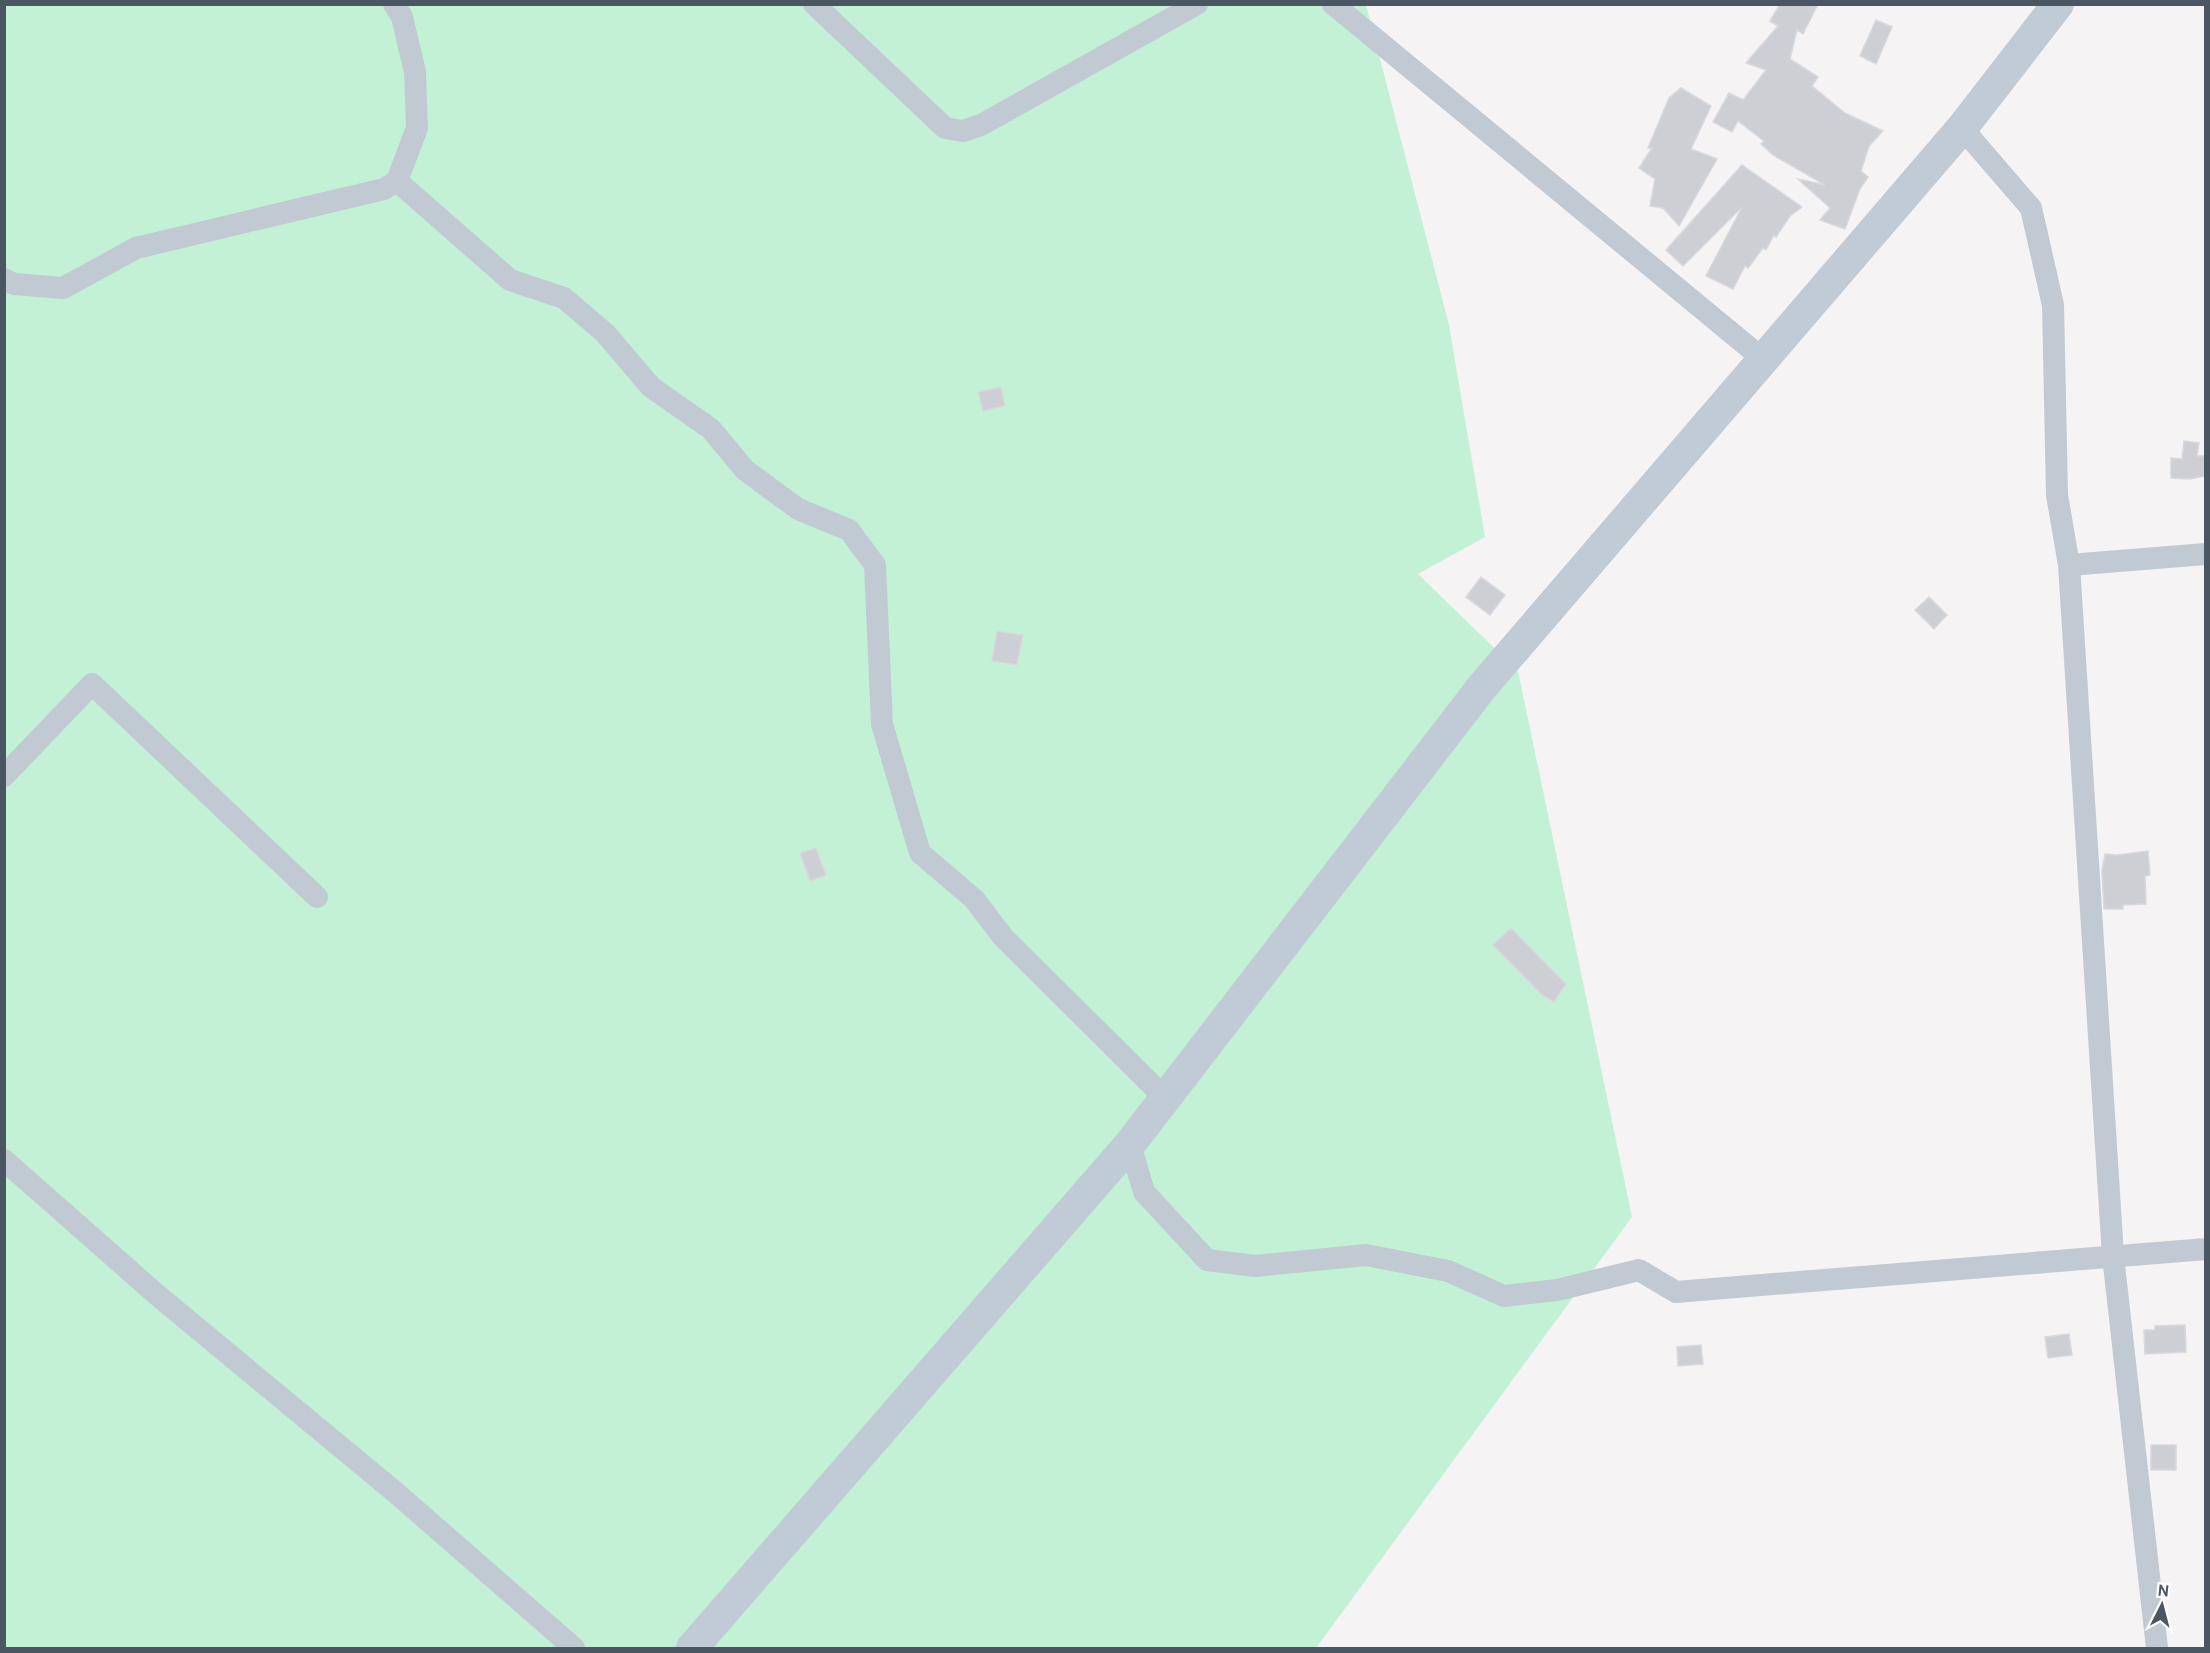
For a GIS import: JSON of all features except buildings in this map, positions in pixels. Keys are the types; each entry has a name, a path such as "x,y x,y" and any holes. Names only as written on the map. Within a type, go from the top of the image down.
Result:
{"street":[{"path":"4,279 14,284 63,288 136,248 384,189 397,181 417,128 415,72 402,17 394,4"},
{"path":"814,4 945,128 963,131 981,125 1197,4"},
{"path":"1333,4 1763,359"},
{"path":"692,1648 1130,1144 1482,687 1962,128 2058,4"},
{"path":"1962,128 2031,208 2053,305 2057,495 2068,565 2113,1256 2157,1648"},
{"path":"397,181 510,280 564,298 605,333 651,387 711,429 746,470 798,508 849,530 875,565 882,724 920,853 974,899 1004,937 1165,1098"},
{"path":"2068,565 2205,554"},
{"path":"4,776 92,684 317,897"},
{"path":"1130,1144 1144,1192 1207,1260 1255,1266 1366,1255 1448,1271 1504,1296 1557,1290 1639,1270 1676,1292 2205,1249"},
{"path":"4,1160 156,1294 395,1492 574,1648"}],"green space":[{"path":"5,5 1366,5 1449,325 1485,537 1418,574 1518,671 1632,1217 1316,1648 5,1648"}]}
